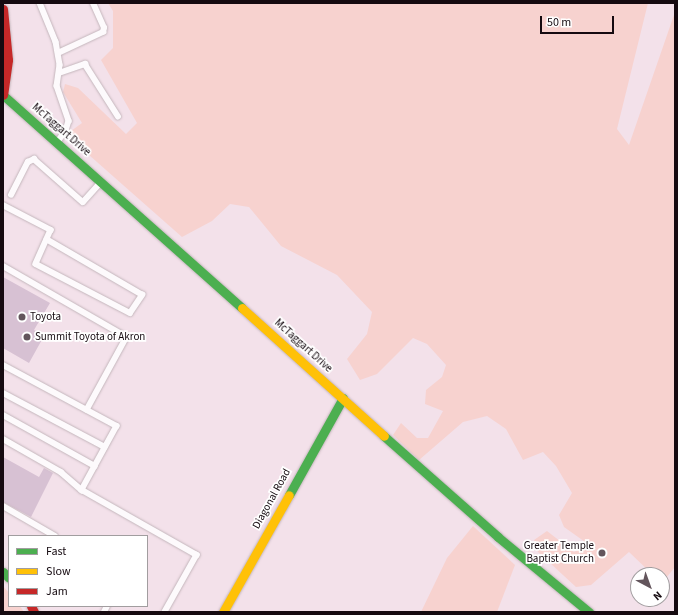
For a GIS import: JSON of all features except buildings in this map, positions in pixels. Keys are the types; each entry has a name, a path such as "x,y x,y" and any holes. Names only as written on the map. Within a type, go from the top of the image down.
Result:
{"main road":[{"path":"3,10 8,60 3,95"},
{"name":"McTaggart Drive","path":"3,95 102,181 498,537 589,612"},
{"name":"Diagonal Road","path":"223,612 343,398"}],"lane":[{"path":"40,3 58,54 59,73 57,86 69,121 66,131 58,143"},
{"path":"58,54 102,32 104,28 93,3"},
{"path":"59,73 85,64 118,116"},
{"path":"11,195 28,162 34,159 83,202 102,181"},
{"path":"3,205 51,230 36,264 130,313 142,295 47,240"},
{"path":"3,266 127,337 87,410"},
{"path":"3,365 117,426 82,490"},
{"path":"3,393 105,447"},
{"path":"3,415 95,466"},
{"path":"3,439 61,472 82,490 197,555 165,612"},
{"path":"3,506 53,535"}],"shaded area":[{"path":"108,3 648,3 617,129 629,145 675,12 675,567 670,573 670,567 645,567 629,552 591,585 576,587 538,552 534,540 547,531 574,552 588,544 564,527 559,515 572,493 556,466 543,452 523,460 506,429 487,416 463,422 419,460 393,435 401,423 417,438 428,438 443,411 425,404 426,390 442,377 446,365 427,344 413,338 377,374 360,380 347,359 367,334 372,312 337,275 281,246 249,207 230,204 212,221 182,237 72,140 71,131 82,123 63,92 65,84 78,88 126,134 137,123 101,60 113,48 113,11"},
{"path":"473,526 515,565 497,612 421,612 447,558"},
{"path":"3,586 8,592 8,607 21,607 24,612 3,612"}],"traffic: fast":[{"path":"3,95 242,308"},
{"path":"289,495 343,398"},
{"path":"384,436 498,537 589,612"},
{"path":"3,572 8,577"}],"traffic: slow":[{"path":"242,308 384,436"},
{"path":"223,612 289,495"}],"traffic: jam":[{"path":"3,9 8,60 3,95"},
{"path":"32,607 34,612"}],"place":[{"name":"Toyota","path":"22,317"},
{"name":"Summit Toyota of Akron","path":"27,337"},
{"name":"Greater Temple Baptist Church","path":"602,553"}]}
